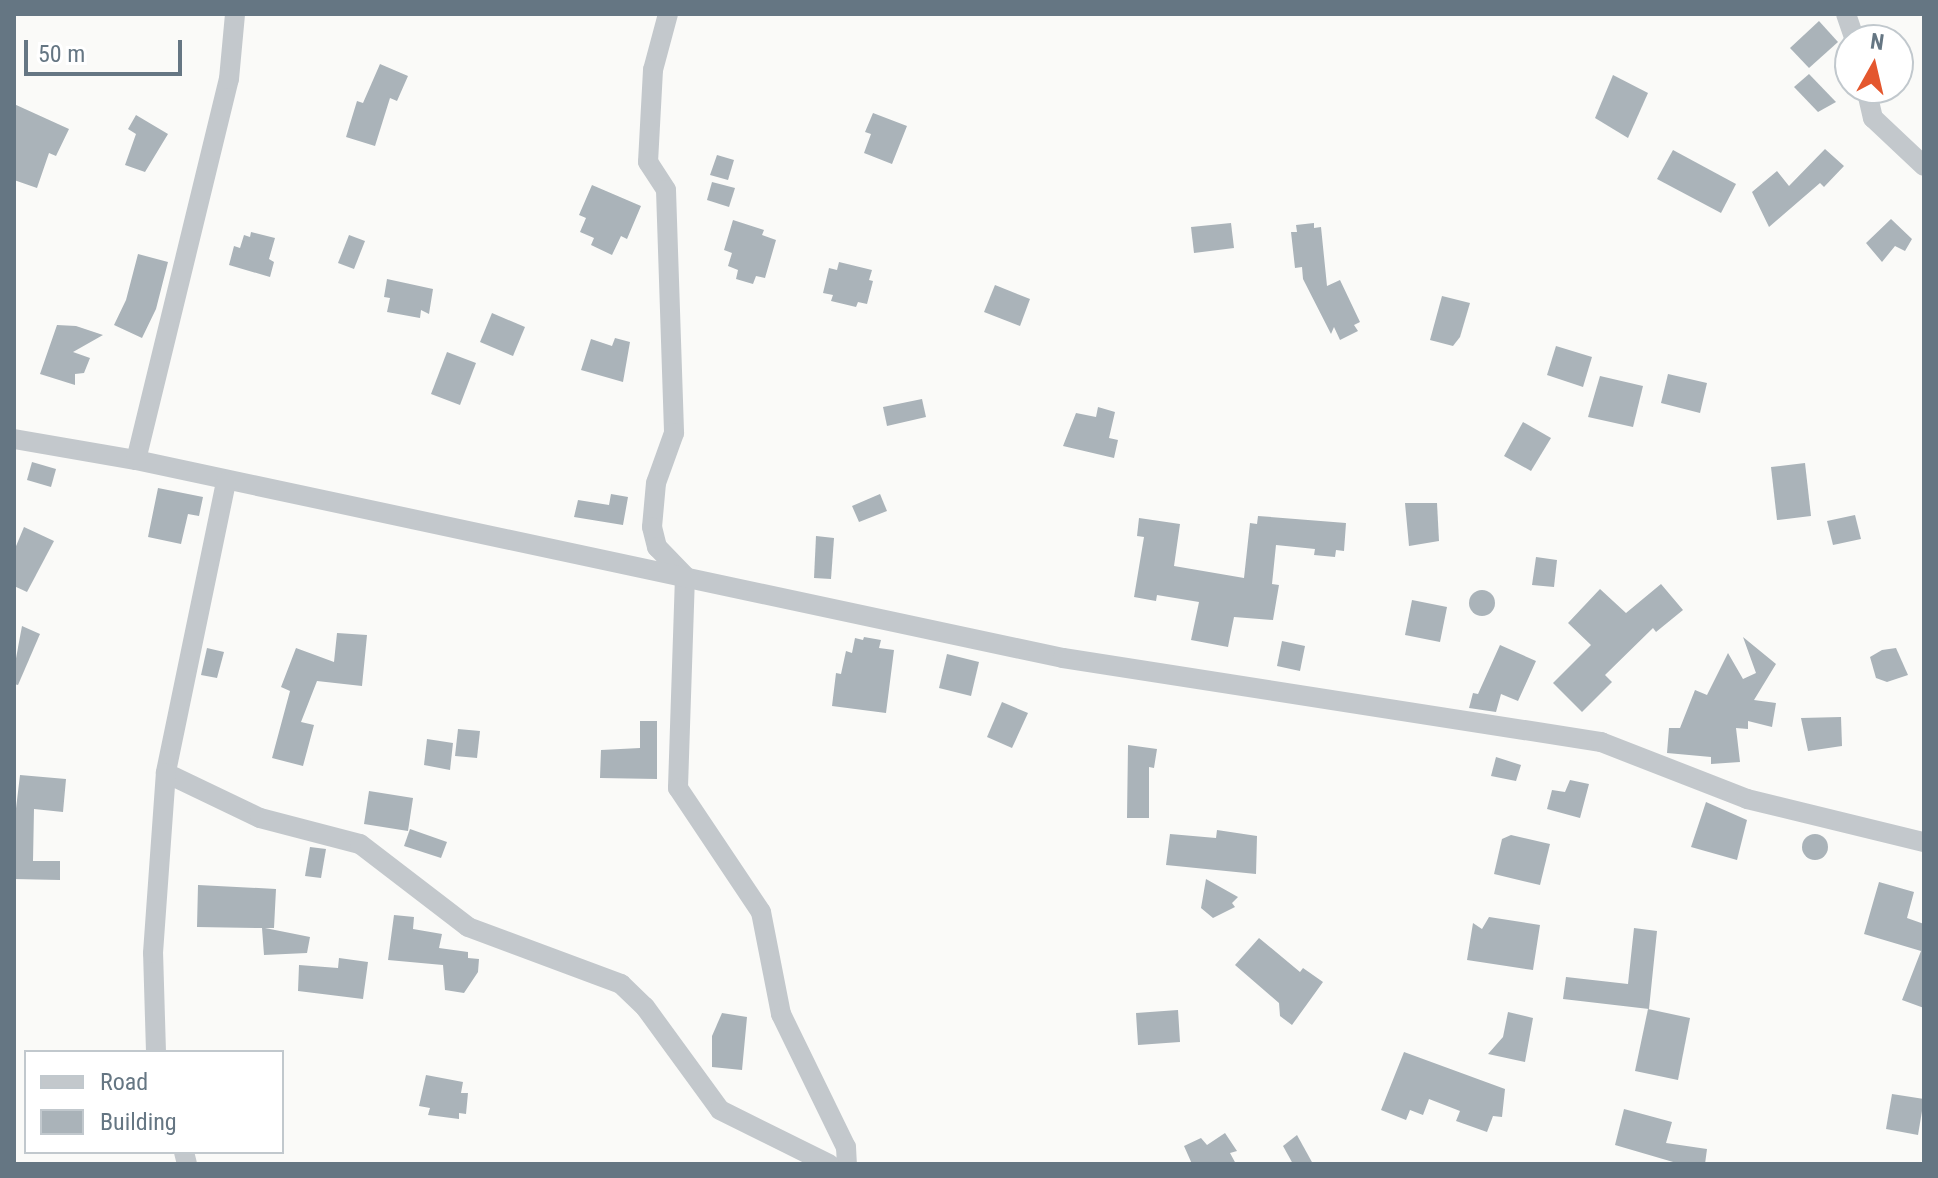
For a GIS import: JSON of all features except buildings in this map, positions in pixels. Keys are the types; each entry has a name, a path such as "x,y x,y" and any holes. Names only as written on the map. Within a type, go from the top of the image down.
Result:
{"street":[{"path":"136,460 229,79 235,14"},
{"path":"668,14 653,70 648,162 666,190 674,433 656,483 652,527 657,547 685,576 678,788 761,912 781,1014 846,1147 847,1164"},
{"path":"1870,104 1873,118 1924,166"},
{"path":"14,439 136,460 226,482 685,576 1063,658 1601,742 1747,799 1924,842"},
{"path":"156,1050 153,953 166,773 226,482"},
{"path":"166,773 260,818 360,844 468,927 621,984 645,1007 720,1110 829,1164"}]}
